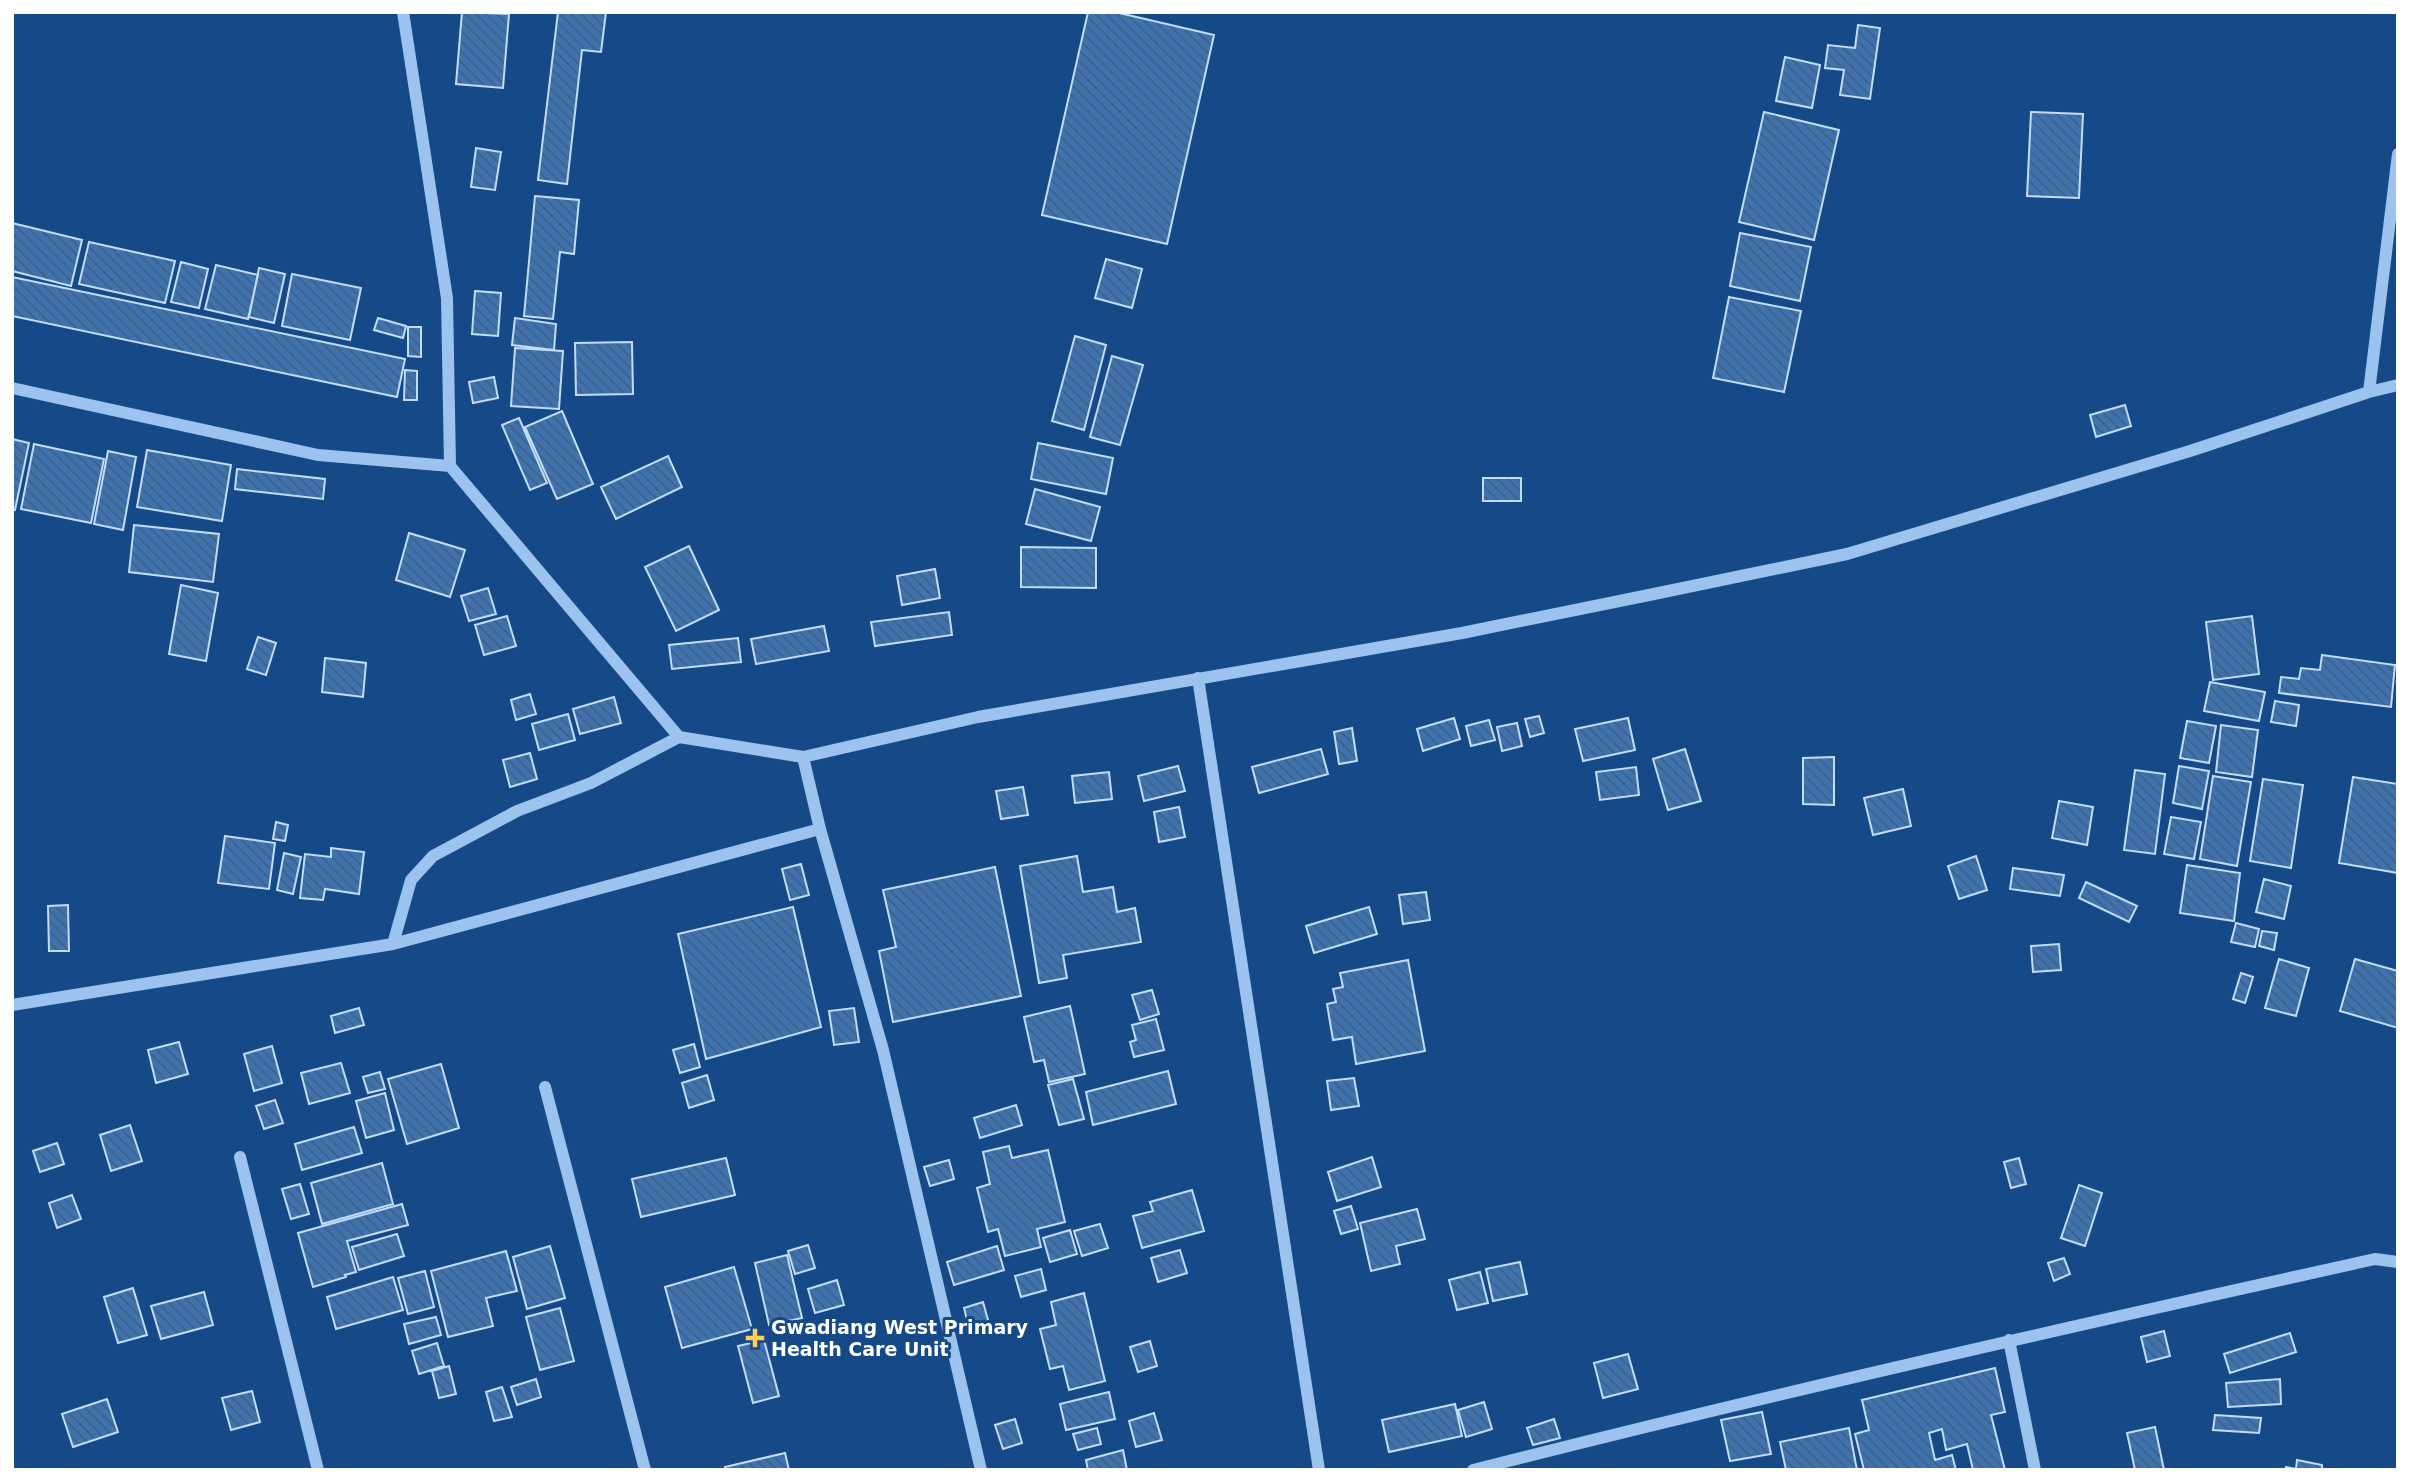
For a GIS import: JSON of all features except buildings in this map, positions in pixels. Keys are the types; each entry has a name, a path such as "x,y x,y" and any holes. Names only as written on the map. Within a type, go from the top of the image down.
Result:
{"street":[{"path":"402,12 447,298 450,466 679,737"},
{"path":"2369,392 2398,154"},
{"path":"393,944 411,880 433,856 517,811 591,783 679,737 803,757 978,718 1462,633 1847,554 2190,451 2398,385"},
{"path":"12,388 317,455 450,466"},
{"path":"1198,678 1320,1470"},
{"path":"803,757 820,829 883,1050 981,1470"},
{"path":"12,1005 393,944 820,829"},
{"path":"545,1087 645,1470"},
{"path":"240,1157 318,1470"},
{"path":"1473,1470 1716,1408 2009,1340 2375,1259 2398,1262"},
{"path":"2009,1340 2035,1470"}],"place":[{"name":"Gwadiang West Primary Health Care Unit","path":"755,1338"}]}
